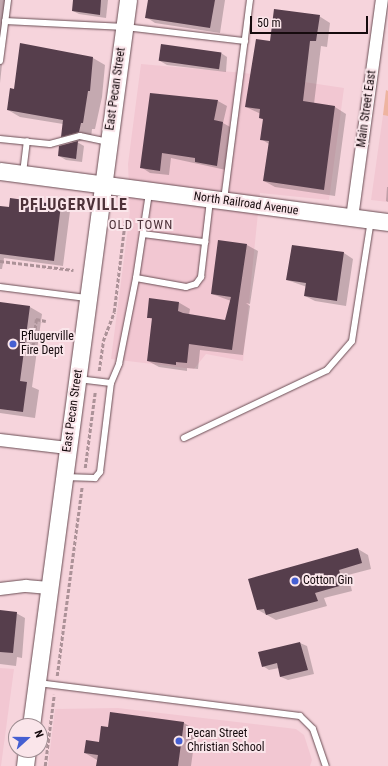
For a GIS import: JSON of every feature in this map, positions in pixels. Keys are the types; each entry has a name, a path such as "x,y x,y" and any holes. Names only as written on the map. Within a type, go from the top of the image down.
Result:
{"main road":[{"name":"East Pecan Street","path":"32,718 128,0"},
{"name":"North Railroad Avenue","path":"0,171 104,184 217,201 388,222"}],"street":[{"name":"Main Street East","path":"352,218 382,0"},
{"path":"0,440 68,448"},
{"path":"0,588 26,586 49,588"}],"lane":[{"path":"0,61 8,0"},
{"path":"136,278 186,287 196,284 201,277 205,242 217,201 245,41 250,0"},
{"path":"5,21 125,27 245,41"},
{"path":"0,139 50,144 80,136 109,142"},
{"path":"22,174 27,141"},
{"path":"64,477 84,479 95,478 100,472 111,382 119,364 136,278 149,191"},
{"path":"184,438 327,370 352,341 371,220"},
{"path":"143,234 205,242"},
{"path":"0,288 88,298"},
{"path":"77,379 111,382"},
{"path":"37,683 300,716 314,729 326,766"}],"path":[{"path":"45,766 97,381 103,341 114,312 125,221"},
{"path":"0,261 73,270"},
{"path":"32,353 36,319 46,321"}],"shaded area":[{"path":"141,64 244,73 344,88 329,200 260,193 243,361 206,354 194,369 111,359 130,212 128,164"},
{"path":"386,90 388,91 388,116 383,115"},
{"path":"383,115 388,116 388,202 371,200"},
{"path":"0,668 14,669 1,766 0,766"},
{"name":"Pecan Street Christian School","path":"118,708 296,729 304,735 312,760 310,766 48,766 55,709"}],"building":[{"path":"73,0 101,0 100,15 72,11"},
{"path":"148,0 215,0 210,28 145,18"},
{"path":"274,9 320,15 316,41 310,41 303,101 335,106 324,190 263,181 269,141 260,140 263,119 259,118 260,109 245,107 256,39 270,41"},
{"path":"20,43 93,57 90,91 88,91 83,123 81,123 79,132 61,137 63,120 7,110 10,88 14,89"},
{"path":"161,44 221,52 219,69 159,61"},
{"path":"150,93 218,100 214,120 223,122 217,166 195,162 195,158 162,153 160,171 140,168"},
{"path":"78,141 76,159 58,156 59,146"},
{"path":"10,198 61,205 54,261 0,254 0,206 9,207"},
{"path":"218,240 247,244 232,350 189,344 187,363 176,362 176,365 147,361 152,318 147,318 149,298 179,302 178,311 183,313 225,320 231,297 211,294"},
{"path":"292,245 344,252 337,301 304,296 306,283 286,280"},
{"name":"Pflugerville Fire Dept","path":"0,302 30,306 20,381 27,382 23,412 0,409"},
{"name":"Cotton Gin","path":"358,548 362,563 339,570 343,585 315,593 318,601 266,615 264,609 257,610 248,579"},
{"path":"0,610 17,612 13,653 0,652"},
{"path":"300,642 308,670 280,677 277,663 262,667 258,652"},
{"path":"110,712 184,722 178,766 96,766 98,755 84,753 86,740 99,742 101,726 108,727"}],"place":[{"name":"Pflugerville Fire Dept","path":"13,344"},
{"name":"Cotton Gin","path":"295,581"},
{"name":"Pecan Street Christian School","path":"179,741"}],"district":[{"name":"PFLUGERVILLE","path":"74,205"},
{"name":"OLD TOWN","path":"141,225"}]}
